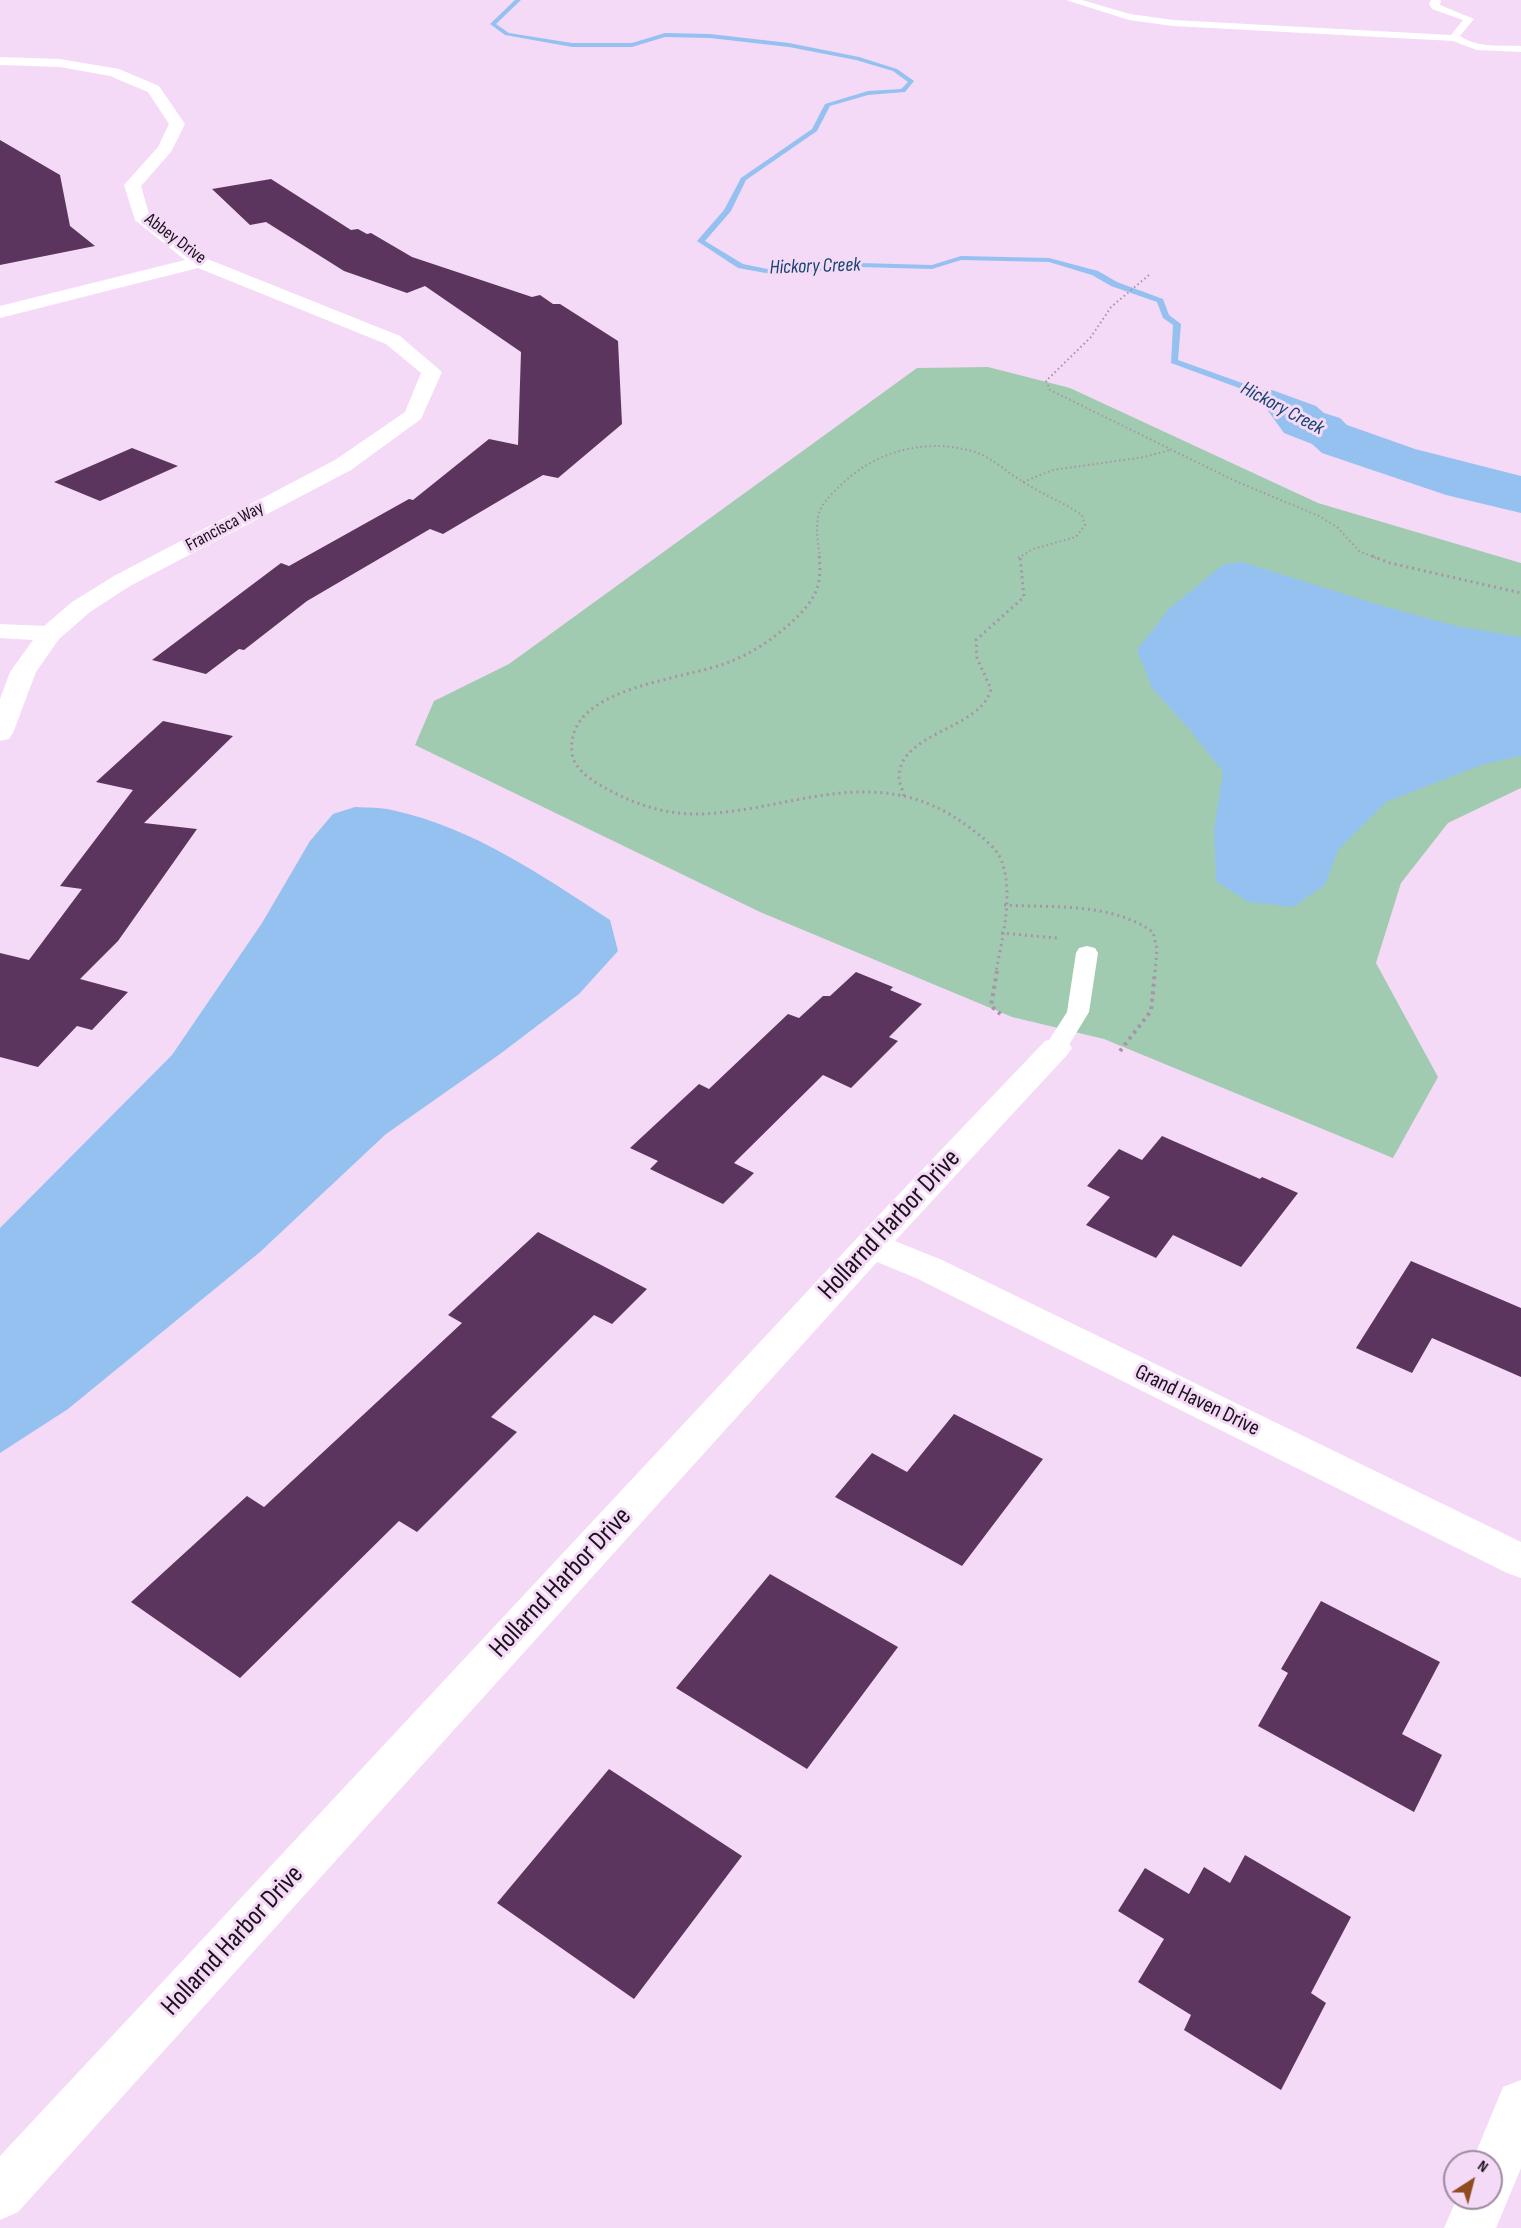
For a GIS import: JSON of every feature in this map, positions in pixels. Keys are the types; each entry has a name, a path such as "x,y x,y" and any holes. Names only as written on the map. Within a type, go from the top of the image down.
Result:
{"street":[{"name":"Abbey Drive","path":"0,61 60,63 114,72 154,89 177,124 165,149 132,186 141,216 200,262 393,340"},
{"path":"0,312 200,262"},
{"name":"Francisca Way","path":"0,733 23,672 50,634 81,607 122,581 343,465 414,415 432,372 393,340"},
{"path":"0,631 50,634"},
{"name":"Hollarnd Harbor Drive","path":"0,2194 871,1245 1056,1048"},
{"name":"Grand Haven Drive","path":"871,1245 929,1269 1521,1561"},
{"path":"1503,2150 1521,2105"},
{"path":"1470,2228 1478,2210"}],"lane":[{"path":"1071,0 1123,16 1173,23 1456,38 1461,42 1483,46 1521,48"},
{"path":"1436,0 1434,4 1436,7 1468,18 1454,37 1456,38"},
{"name":"Hollarnd Harbor Drive","path":"1056,1048 1078,1012 1087,953"}],"path":[{"path":"1149,275 1111,307 1090,337 1046,381 1050,390 1233,480 1319,516 1337,527 1359,551 1390,563 1521,593"},
{"path":"904,796 899,786 902,763 919,744 964,719 987,702 991,689 977,658 976,640 1024,597 1023,577 1018,557 1033,549 1076,537 1085,525 1082,515 1068,505 1023,482 989,458 951,447 921,447 893,452 866,464 842,483 821,508 818,538 822,578 810,604 781,632 750,653 718,667 625,691 598,705 581,719 571,735 572,756 585,776 611,794 639,806 675,814 716,814 834,793 870,792 904,796 932,807 966,825 992,847 1004,864 1006,893 991,1006 1004,1017"},
{"path":"1023,482 1053,470 1097,465 1171,450"},
{"path":"1001,933 1061,938 1087,953"}],"green space":[{"path":"988,367 1070,388 1318,503 1521,563 1521,788 1448,823 1401,883 1376,963 1438,1077 1393,1158 1104,1039 1012,1017 760,912 415,745 434,701 509,664 917,368"}],"water":[{"path":"1253,390 1272,390 1316,406 1324,413 1340,418 1347,425 1415,449 1521,476 1521,513 1446,495 1322,453 1312,444 1284,433"},
{"path":"1242,562 1376,604 1456,626 1521,637 1521,756 1484,764 1386,802 1338,850 1325,885 1293,907 1248,902 1216,881 1214,830 1223,772 1190,730 1152,688 1137,650 1169,609 1224,564"},
{"path":"355,807 387,809 422,818 451,828 506,855 610,920 618,951 579,994 500,1054 386,1134 260,1252 68,1409 0,1453 0,1228 172,1055 262,923 310,841 333,814"}],"building":[{"path":"0,140 60,175 70,226 95,246 0,265"},
{"path":"271,179 351,230 358,229 367,234 371,233 412,257 532,297 540,295 553,304 560,304 618,341 622,424 558,478 543,475 443,534 430,529 307,601 244,650 239,649 206,674 152,660 281,563 289,566 409,499 413,500 489,439 518,445 521,352 425,286 407,293 344,271 266,222 250,225 212,189"},
{"path":"132,448 178,466 100,501 54,482"},
{"path":"163,721 233,736 144,823 197,829 118,941 80,979 128,992 92,1030 77,1026 38,1067 0,1057 0,953 29,960 82,889 60,886 133,790 96,782"},
{"path":"856,972 893,987 890,990 922,1004 889,1037 898,1041 851,1088 823,1075 734,1163 754,1173 723,1204 650,1169 658,1161 630,1148 699,1084 709,1089 788,1014 799,1018 823,996 830,996"},
{"path":"1162,1136 1298,1193 1241,1267 1173,1235 1156,1258 1086,1225 1110,1197 1087,1186 1119,1149 1142,1160"},
{"path":"538,1232 647,1289 612,1324 594,1315 491,1417 517,1432 417,1532 399,1521 240,1678 131,1602 247,1496 264,1507 462,1323 448,1315"},
{"path":"1411,1261 1521,1308 1521,1377 1432,1338 1412,1373 1356,1348"},
{"path":"954,1414 1043,1459 962,1566 835,1497 872,1453 907,1472"},
{"path":"770,1574 898,1647 807,1769 676,1688"},
{"path":"1321,1601 1440,1662 1402,1734 1442,1755 1414,1812 1258,1726 1288,1673 1281,1669"},
{"path":"609,1769 742,1856 634,1999 497,1903"},
{"path":"1245,1855 1351,1917 1311,1993 1326,2003 1281,2090 1184,2030 1191,2015 1138,1982 1164,1939 1118,1911 1145,1868 1189,1894 1204,1867 1230,1883"}],"waterway":[{"name":"Hickory Creek","path":"518,0 493,24 507,34 572,45 632,45 665,35 710,36 789,45 857,58 895,70 912,82 903,91 868,93 827,105 815,130 743,179 727,211 701,241 741,266 777,273 859,265 932,267 961,258 1049,260 1095,273 1114,284 1160,301 1166,316 1177,324 1174,361 1253,390 1269,399"}]}
